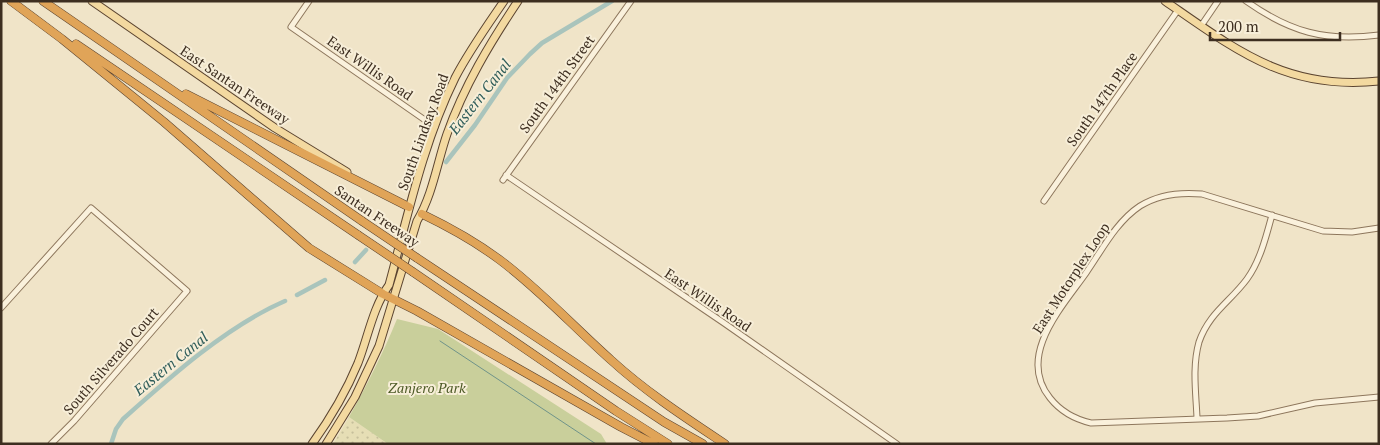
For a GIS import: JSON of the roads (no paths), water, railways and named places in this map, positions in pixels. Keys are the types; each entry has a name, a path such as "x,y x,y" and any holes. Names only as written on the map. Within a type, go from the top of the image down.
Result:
{"highway":[{"name":"Santan Freeway","path":"12,1 608,406 668,444"},
{"path":"12,1 164,122 304,244 382,294 654,444"},
{"name":"Santan Freeway","path":"43,1 417,258 664,422 703,444"},
{"path":"162,82 409,206"},
{"path":"422,214 470,240 500,260 535,289 633,379 725,444"}],"main road":[{"name":"East Santan Freeway","path":"92,1 275,128 367,185"},
{"name":"South Lindsay Road","path":"313,443 348,384 364,347 382,294 389,285 413,190 435,127 456,77 504,1"},
{"name":"South Lindsay Road","path":"326,444 347,410 379,346 417,221 426,206 443,146 461,99 492,41 518,1"},
{"path":"1165,1 1246,55 1285,72 1320,81 1354,83 1379,81"},
{"path":"409,206 422,214"}],"street":[{"name":"East Willis Road","path":"310,1 292,27 435,127"},
{"name":"South 144th Street","path":"504,178 631,1"},
{"path":"1201,26 1218,1"},
{"path":"1246,1 1289,26 1316,34 1342,38 1379,35"},
{"name":"South 147th Place","path":"1044,201 1178,10"},
{"name":"East Willis Road","path":"504,178 724,324 897,444"},
{"name":"East Motorplex Loop","path":"1379,228 1332,233 1202,194 1185,192 1149,201 1131,213 1117,228 1050,326 1042,341 1038,365 1044,389 1057,406 1072,417 1098,423 1258,416 1315,403 1379,397"},
{"name":"South Silverado Court","path":"1,308 91,208 187,291 74,421 51,444"},
{"path":"1197,418 1195,374 1199,343 1204,330 1216,311 1243,284 1253,270 1272,215"}],"waterway":[{"name":"Eastern Canal","path":"446,162 475,125 507,78 530,54 542,43 612,1"},
{"name":"Eastern Canal","path":"355,262 366,250"},
{"name":"Eastern Canal","path":"297,295 325,280"},
{"name":"Eastern Canal","path":"111,444 116,429 123,419 160,386 221,338 242,324 285,301"},
{"path":"440,341 596,444"}],"park label":[{"name":"Zanjero Park","path":"427,388"}]}
